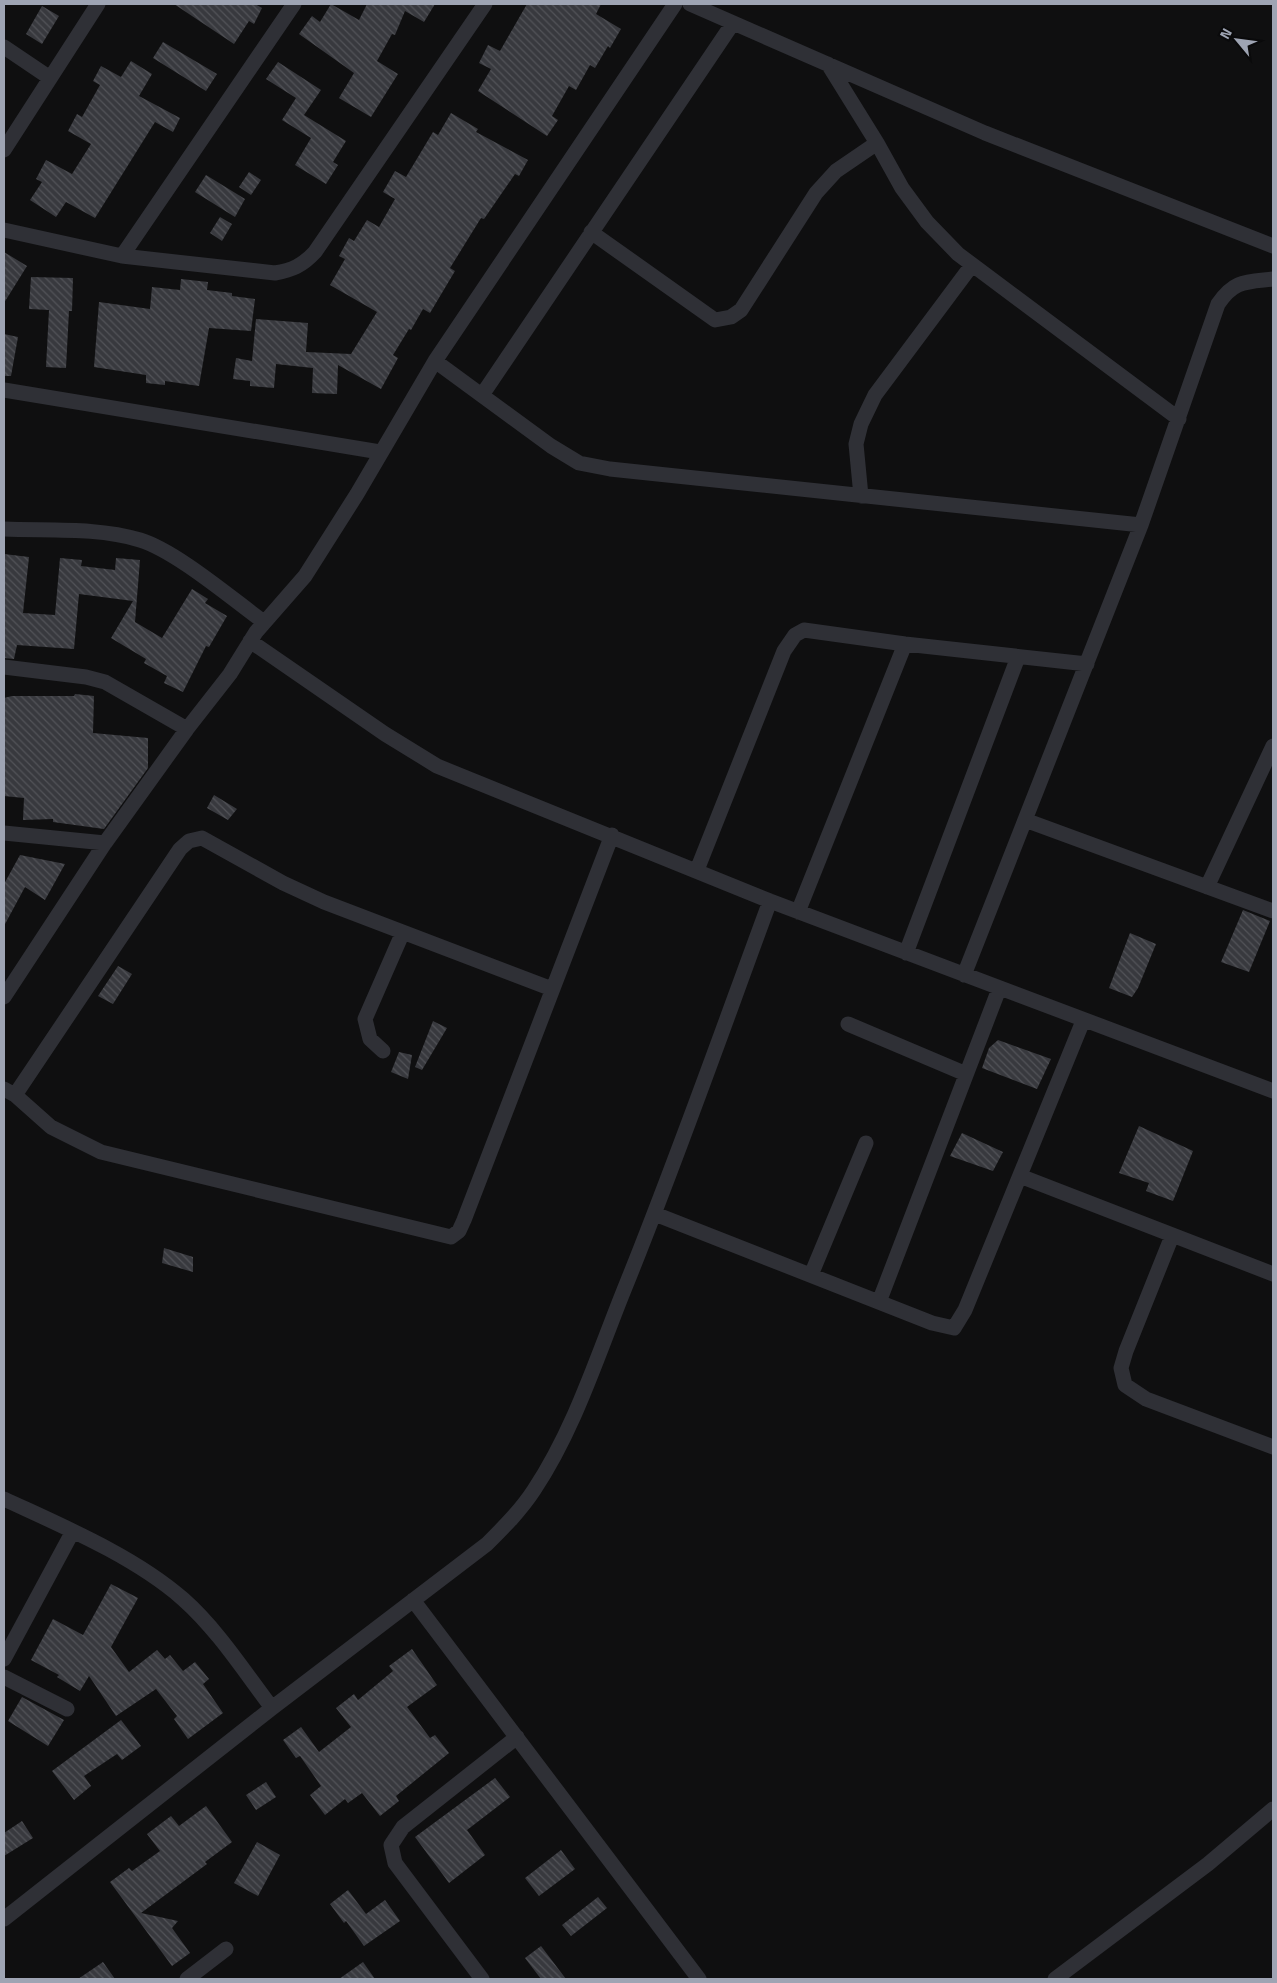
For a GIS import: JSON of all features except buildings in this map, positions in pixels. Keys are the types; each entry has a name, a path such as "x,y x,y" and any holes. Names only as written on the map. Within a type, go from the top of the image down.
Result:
{"street":[{"path":"4,150 98,4"},
{"path":"122,256 294,4"},
{"path":"4,230 122,256 275,273 294,270 306,262 485,4"},
{"path":"4,997 105,843 230,674 264,622 305,576 357,494 435,361 675,4"},
{"path":"690,4 985,133 1273,246"},
{"path":"482,395 734,23"},
{"path":"4,48 50,78"},
{"path":"828,64 877,142 902,188 927,222 958,254 1179,419"},
{"path":"591,232 715,320 731,317 741,310 816,193 836,171 877,142"},
{"path":"861,496 856,444 860,424 875,395 972,265"},
{"path":"964,975 1141,525 1179,419 1206,332 1218,304 1227,290 1244,282 1273,279"},
{"path":"435,361 551,446 579,463 610,470 1141,525"},
{"path":"4,390 380,452"},
{"path":"4,529 114,533 142,540 171,554 264,622"},
{"path":"697,870 784,650 795,635 804,630 905,644 1086,664"},
{"path":"250,641 385,734 438,766 798,912 1273,1091"},
{"path":"798,912 905,644"},
{"path":"906,953 1018,657"},
{"path":"4,667 86,677 105,682 187,730"},
{"path":"1207,887 1273,746"},
{"path":"1025,820 1273,912"},
{"path":"4,833 105,843"},
{"path":"552,989 324,902 283,884 202,838 190,841 180,849 9,1092 51,1127 102,1152 451,1237 459,1231 464,1220 612,835"},
{"path":"4,1920 272,1708 487,1544 516,1514 534,1491 551,1462 579,1401 655,1214 770,901"},
{"path":"383,1051 370,1039 365,1019 403,932"},
{"path":"878,1302 999,988"},
{"path":"655,1214 932,1323 954,1328 966,1310 1083,1021"},
{"path":"848,1024 966,1074"},
{"path":"811,1276 866,1143"},
{"path":"1020,1176 1273,1274"},
{"path":"1172,1236 1126,1351 1121,1368 1125,1385 1146,1399 1273,1447"},
{"path":"4,1499 73,1531 157,1579 183,1600 219,1639 272,1708"},
{"path":"4,1659 73,1531"},
{"path":"413,1600 699,1979"},
{"path":"4,1677 67,1709"},
{"path":"474,1977 395,1863 391,1845 403,1827 517,1737"},
{"path":"1055,1979 1208,1864 1273,1809"},
{"path":"186,1979 226,1948"}]}
